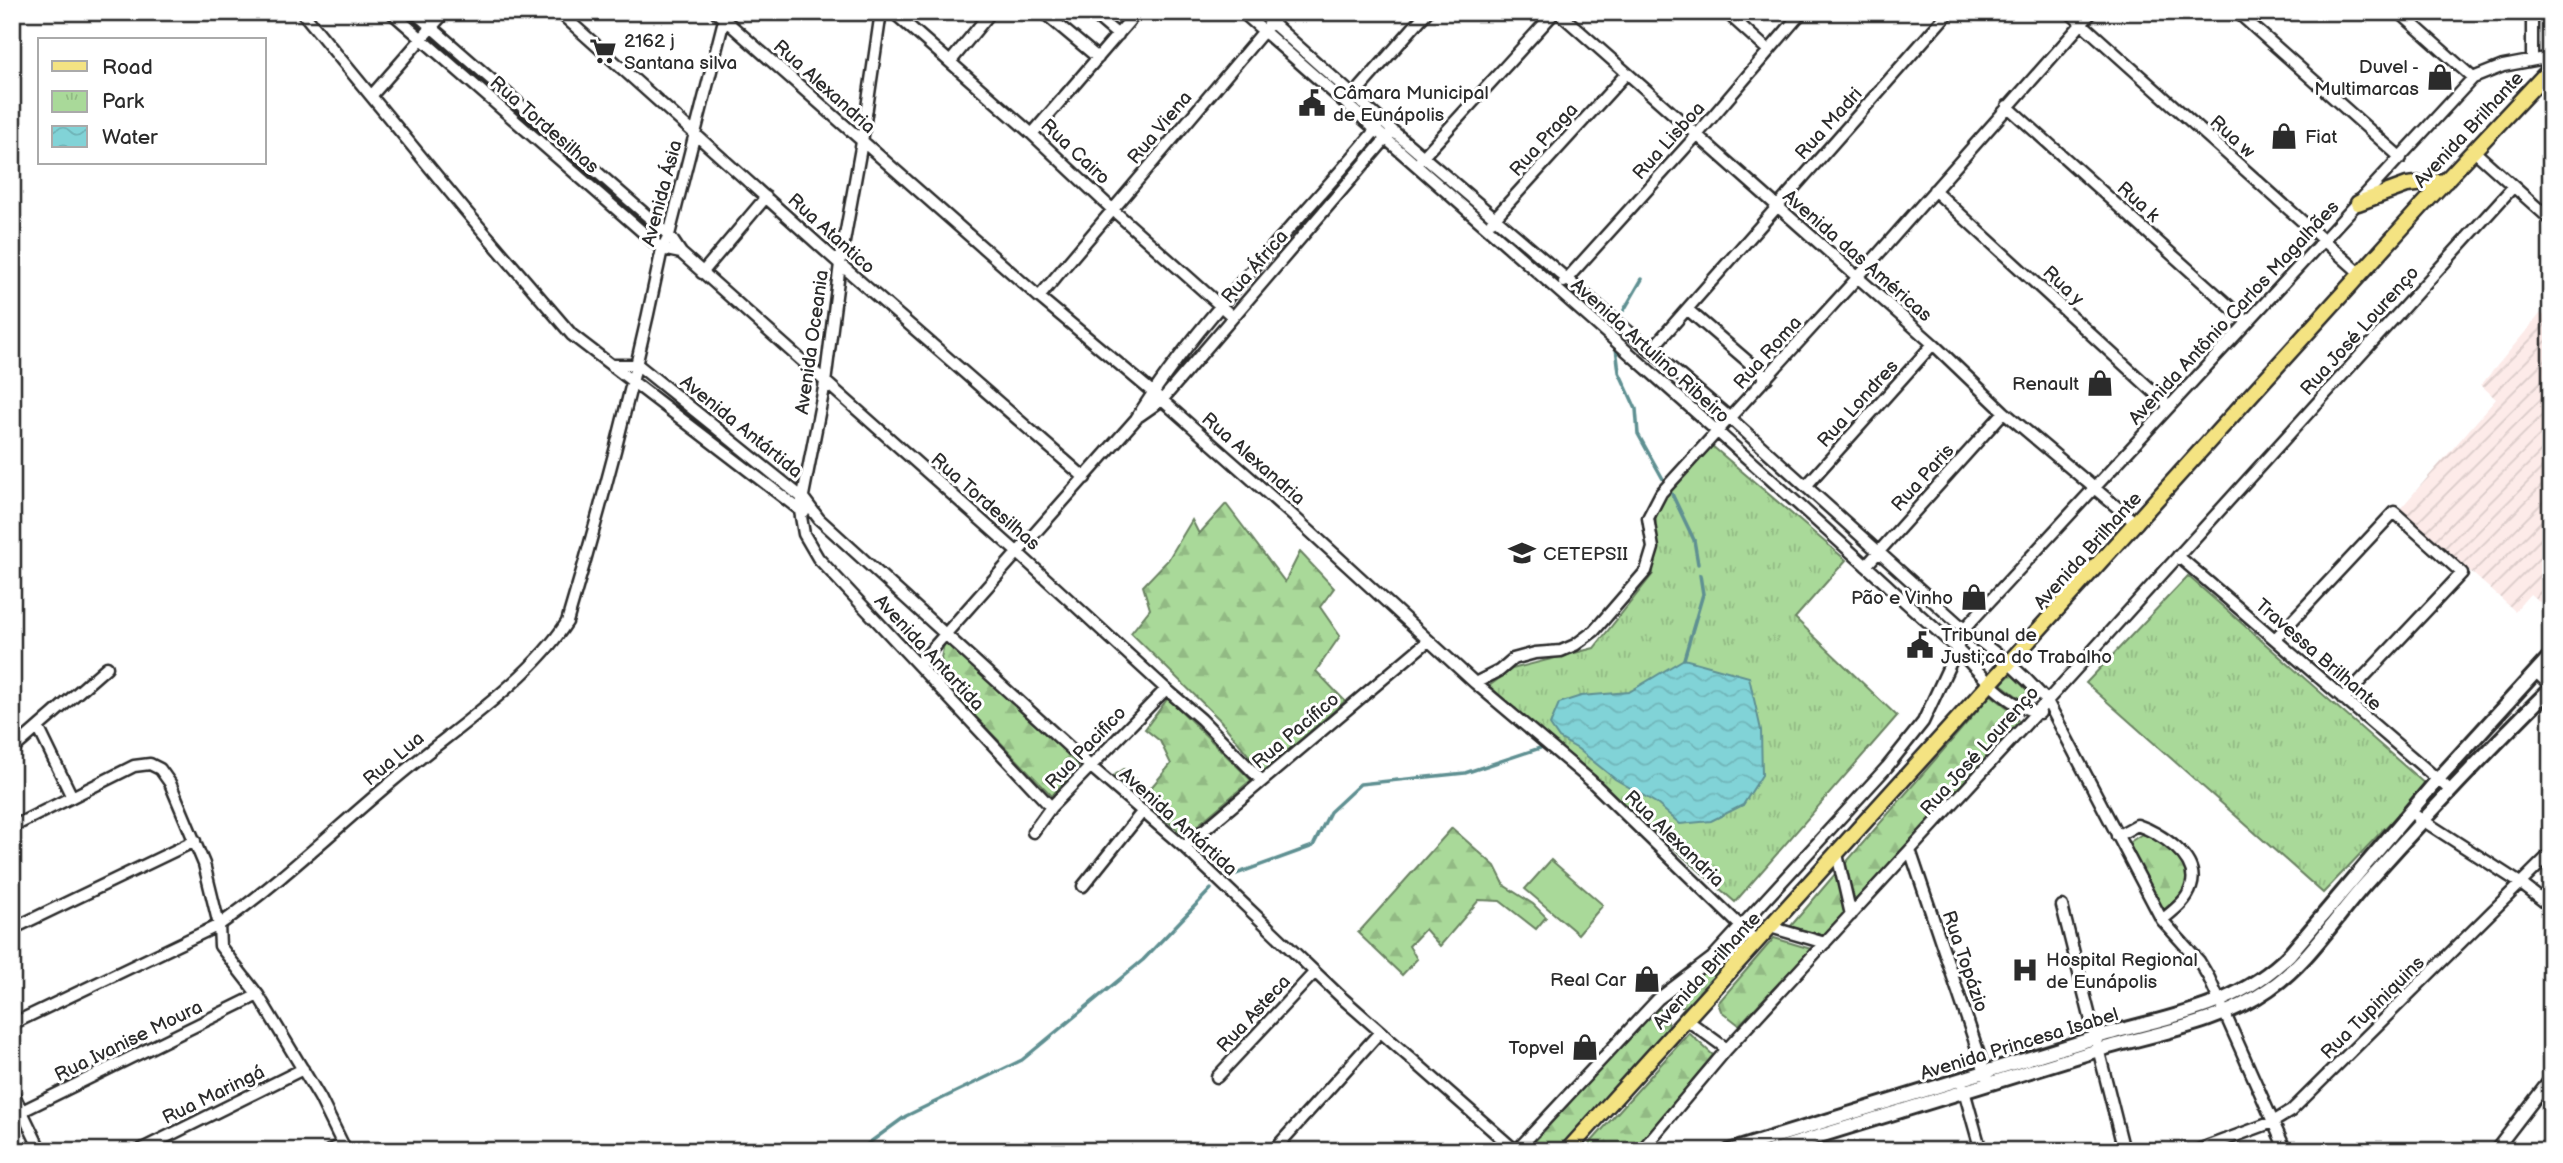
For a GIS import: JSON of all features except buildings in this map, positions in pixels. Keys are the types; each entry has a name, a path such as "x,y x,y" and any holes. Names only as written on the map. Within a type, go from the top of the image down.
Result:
{"main road":[{"name":"Avenida Brilhante","path":"1567,1151 2551,68"},
{"path":"2358,203 2407,184 2446,181"},
{"name":"Avenida Princesa Isabel","path":"2223,1008 2275,969 2290,954 2438,779 2551,655"},
{"name":"Avenida Princesa Isabel","path":"1771,1151 2097,1044 2223,1008 2272,988 2295,967 2450,790 2551,687"},
{"path":"2479,734 2492,746"},
{"name":"Avenida Princesa Isabel","path":"1732,1150 1963,1087"}],"street":[{"name":"Avenida Antártida","path":"302,12 572,335 800,511 819,519"},
{"name":"Rua Tordesilhas","path":"391,12 662,249 681,253"},
{"name":"Rua Tordesilhas","path":"414,12 669,234 681,253 702,273 1018,552 1201,719 1262,781"},
{"path":"372,96 445,12"},
{"name":"Rua Atantico","path":"559,12 840,264 1085,478"},
{"name":"Avenida Oceania","path":"800,511 825,383 840,264 862,142 881,12"},
{"name":"Rua Cairo","path":"893,12 951,61 1233,317"},
{"path":"951,61 991,12"},
{"path":"1043,12 1098,58"},
{"path":"1091,12 1118,35"},
{"path":"1032,134 1137,12"},
{"name":"Avenida Artulino Ribeiro","path":"1242,12 1866,566 2008,700 2020,707 2054,714"},
{"name":"Avenida Artulino Ribeiro","path":"1261,12 1393,131 1730,418 1964,629 2010,664 2047,701 2162,920 2199,961 2223,1008 2286,1151"},
{"name":"Rua Viena","path":"1039,297 1262,30 1280,12"},
{"path":"1353,96 1427,12"},
{"path":"1415,166 1556,12"},
{"name":"Avenida das Américas","path":"1556,12 1858,277 2004,412 2137,524"},
{"path":"1726,12 1769,51"},
{"name":"Rua Lisboa","path":"1557,289 1696,136 1802,12"},
{"name":"Rua Madri","path":"1650,351 1949,12"},
{"name":"Rua w","path":"2069,12 2361,274"},
{"name":"Rua Roma","path":"1475,683 1499,671 1513,659 1535,653 1561,651 1575,645 1594,631 1646,571 1653,548 1648,518 1661,493 1858,277 2092,12"},
{"path":"2236,12 2401,158"},
{"path":"2399,12 2473,78"},
{"path":"2532,12 2532,59"},
{"name":"Avenida Ásia","path":"632,383 662,249 669,234 695,134 722,15"},
{"name":"Rua Alexandria","path":"722,15 862,142 1291,514 1475,683 1590,780 1757,942"},
{"name":"Avenida Antônio Carlos Magalhães","path":"1964,629 2473,78 2503,66 2551,57"},
{"name":"Rua Praga","path":"1486,228 1626,74"},
{"name":"Rua k","path":"2007,106 2247,322"},
{"name":"Rua África","path":"918,665 1136,419 1153,392 1220,307 1382,121"},
{"name":"Rua África","path":"1136,419 1162,400 1393,131"},
{"path":"2474,151 2551,220"},
{"name":"Rua José Lourenço","path":"1642,1151 1727,1049 2513,187"},
{"name":"Rua y","path":"1934,190 2169,406"},
{"path":"702,273 766,197"},
{"path":"1687,309 1767,378"},
{"name":"Rua Londres","path":"1806,486 1933,344"},
{"path":"612,365 638,365"},
{"name":"Avenida Antártida","path":"638,365 804,499 819,519 1090,766 1184,846 1314,973 1516,1151"},
{"name":"Rua Lua","path":"12,1024 219,925 287,872 394,779 514,682 552,644 569,615 599,514 632,383"},
{"name":"Rua Paris","path":"1866,566 2004,412"},
{"name":"Avenida Antartida","path":"800,511 804,534 818,558 1051,807"},
{"path":"2275,639 2394,512 2462,573 2343,699"},
{"name":"Travessa Brilhante","path":"2178,556 2450,790"},
{"path":"1516,1151 1658,999 1712,958 1878,777 1919,729 1964,629"},
{"name":"Rua Pacífico","path":"1184,846 1428,641"},
{"path":"12,750 107,667"},
{"path":"2536,672 2551,687"},
{"name":"Rua Pacifico","path":"1033,832 1051,807 1166,689"},
{"path":"39,729 72,797"},
{"path":"12,827 134,766 150,764 160,769 204,864 219,925 220,946 258,995 303,1069 345,1147 329,1151"},
{"path":"1083,886 1143,811"},
{"path":"2410,812 2520,883 2551,907"},
{"path":"2117,836 2137,825 2156,831 2185,857 2193,872 2190,890 2180,904 2162,920"},
{"path":"12,929 195,841"},
{"name":"Rua Topázio","path":"1906,855 1910,853 1987,1079"},
{"name":"Rua Tupiniquins","path":"2194,1151 2273,1122 2291,1111 2551,853"},
{"path":"1837,854 1851,915"},
{"path":"2062,906 2124,1151"},
{"path":"1770,927 1825,943"},
{"name":"Rua Asteca","path":"1217,1077 1314,973"},
{"name":"Rua Ivanise Moura","path":"17,1114 258,995"},
{"path":"1687,1020 1727,1049"},
{"path":"1273,1151 1380,1032"},
{"name":"Rua Maringá","path":"138,1151 303,1069"},
{"path":"2495,1151 2551,1078"},
{"path":"1963,1087 1981,1151"},
{"path":"12,1091 17,1114 41,1151"}],"shaded area":[{"path":"2541,313 2551,321 2551,611 2530,594 2515,611 2400,509 2496,399 2481,385"}],"green space":[{"path":"1711,445 1846,560 1795,618 1897,716 1735,902 1489,686 1512,669 1594,648 1653,574 1657,497"},
{"path":"1226,504 1285,582 1300,552 1334,588 1320,607 1340,636 1316,671 1345,701 1263,773 1219,719 1131,633 1150,609 1143,586 1168,560 1192,520 1199,534"},
{"path":"2188,576 2426,785 2323,893 2086,683"},
{"path":"945,639 957,647 1080,764 1052,796 947,687 941,658"},
{"path":"2011,674 2033,696 2032,701 2026,703 2001,684"},
{"path":"1991,695 2008,708 2019,722 1852,904 1843,866"},
{"path":"1168,698 1251,780 1185,836 1113,776 1124,769 1149,790 1171,764 1160,741 1145,729"},
{"path":"1452,828 1495,866 1505,886 1533,904 1546,917 1536,929 1500,901 1479,900 1440,946 1425,929 1409,946 1417,959 1402,975 1358,933"},
{"path":"2142,834 2168,847 2187,870 2189,879 2184,891 2163,910 2127,844"},
{"path":"1551,860 1603,905 1578,934 1525,889"},
{"path":"1836,873 1845,912 1824,935 1790,927"},
{"path":"1740,936 1748,944 1689,1007 1681,1007 1676,1000 1677,992 1711,966"},
{"path":"1774,938 1811,949 1739,1025 1721,1011 1718,1003"},
{"path":"1660,1009 1670,1028 1557,1151 1532,1151 1529,1148 1651,1011"},
{"path":"1689,1033 1713,1055 1636,1149 1583,1151"}],"water":[{"path":"1684,659 1749,677 1761,730 1762,775 1743,805 1711,821 1680,824 1656,803 1615,779 1578,749 1559,738 1550,725 1559,703 1581,696 1629,692"}],"waterway":[{"path":"1624,310 1642,279"},
{"path":"1616,348 1619,372 1636,409 1638,434 1663,479"},
{"path":"1672,494 1694,540 1698,564"},
{"path":"1684,659 1703,594 1700,575"},
{"path":"1236,874 1313,846 1330,812 1360,784 1465,773 1540,748"},
{"path":"858,1151 906,1116 1022,1060 1143,960 1211,889"}],"place":[{"name":"2162 j Santana silva","path":"603,51"},
{"name":"Duvel - Multimarcas","path":"2440,77"},
{"name":"Câmara Municipal de Eunápolis","path":"1312,103"},
{"name":"Fiat","path":"2284,136"},
{"name":"Renault","path":"2100,383"},
{"name":"CETEPSII","path":"1522,553"},
{"name":"Pão e Vinho","path":"1974,597"},
{"name":"Tribunal de Justi;ca do Trabalho","path":"1920,645"},
{"name":"Hospital Regional de Eunápolis","path":"2025,970"},
{"name":"Real Car","path":"1647,979"},
{"name":"Topvel","path":"1585,1047"}]}
